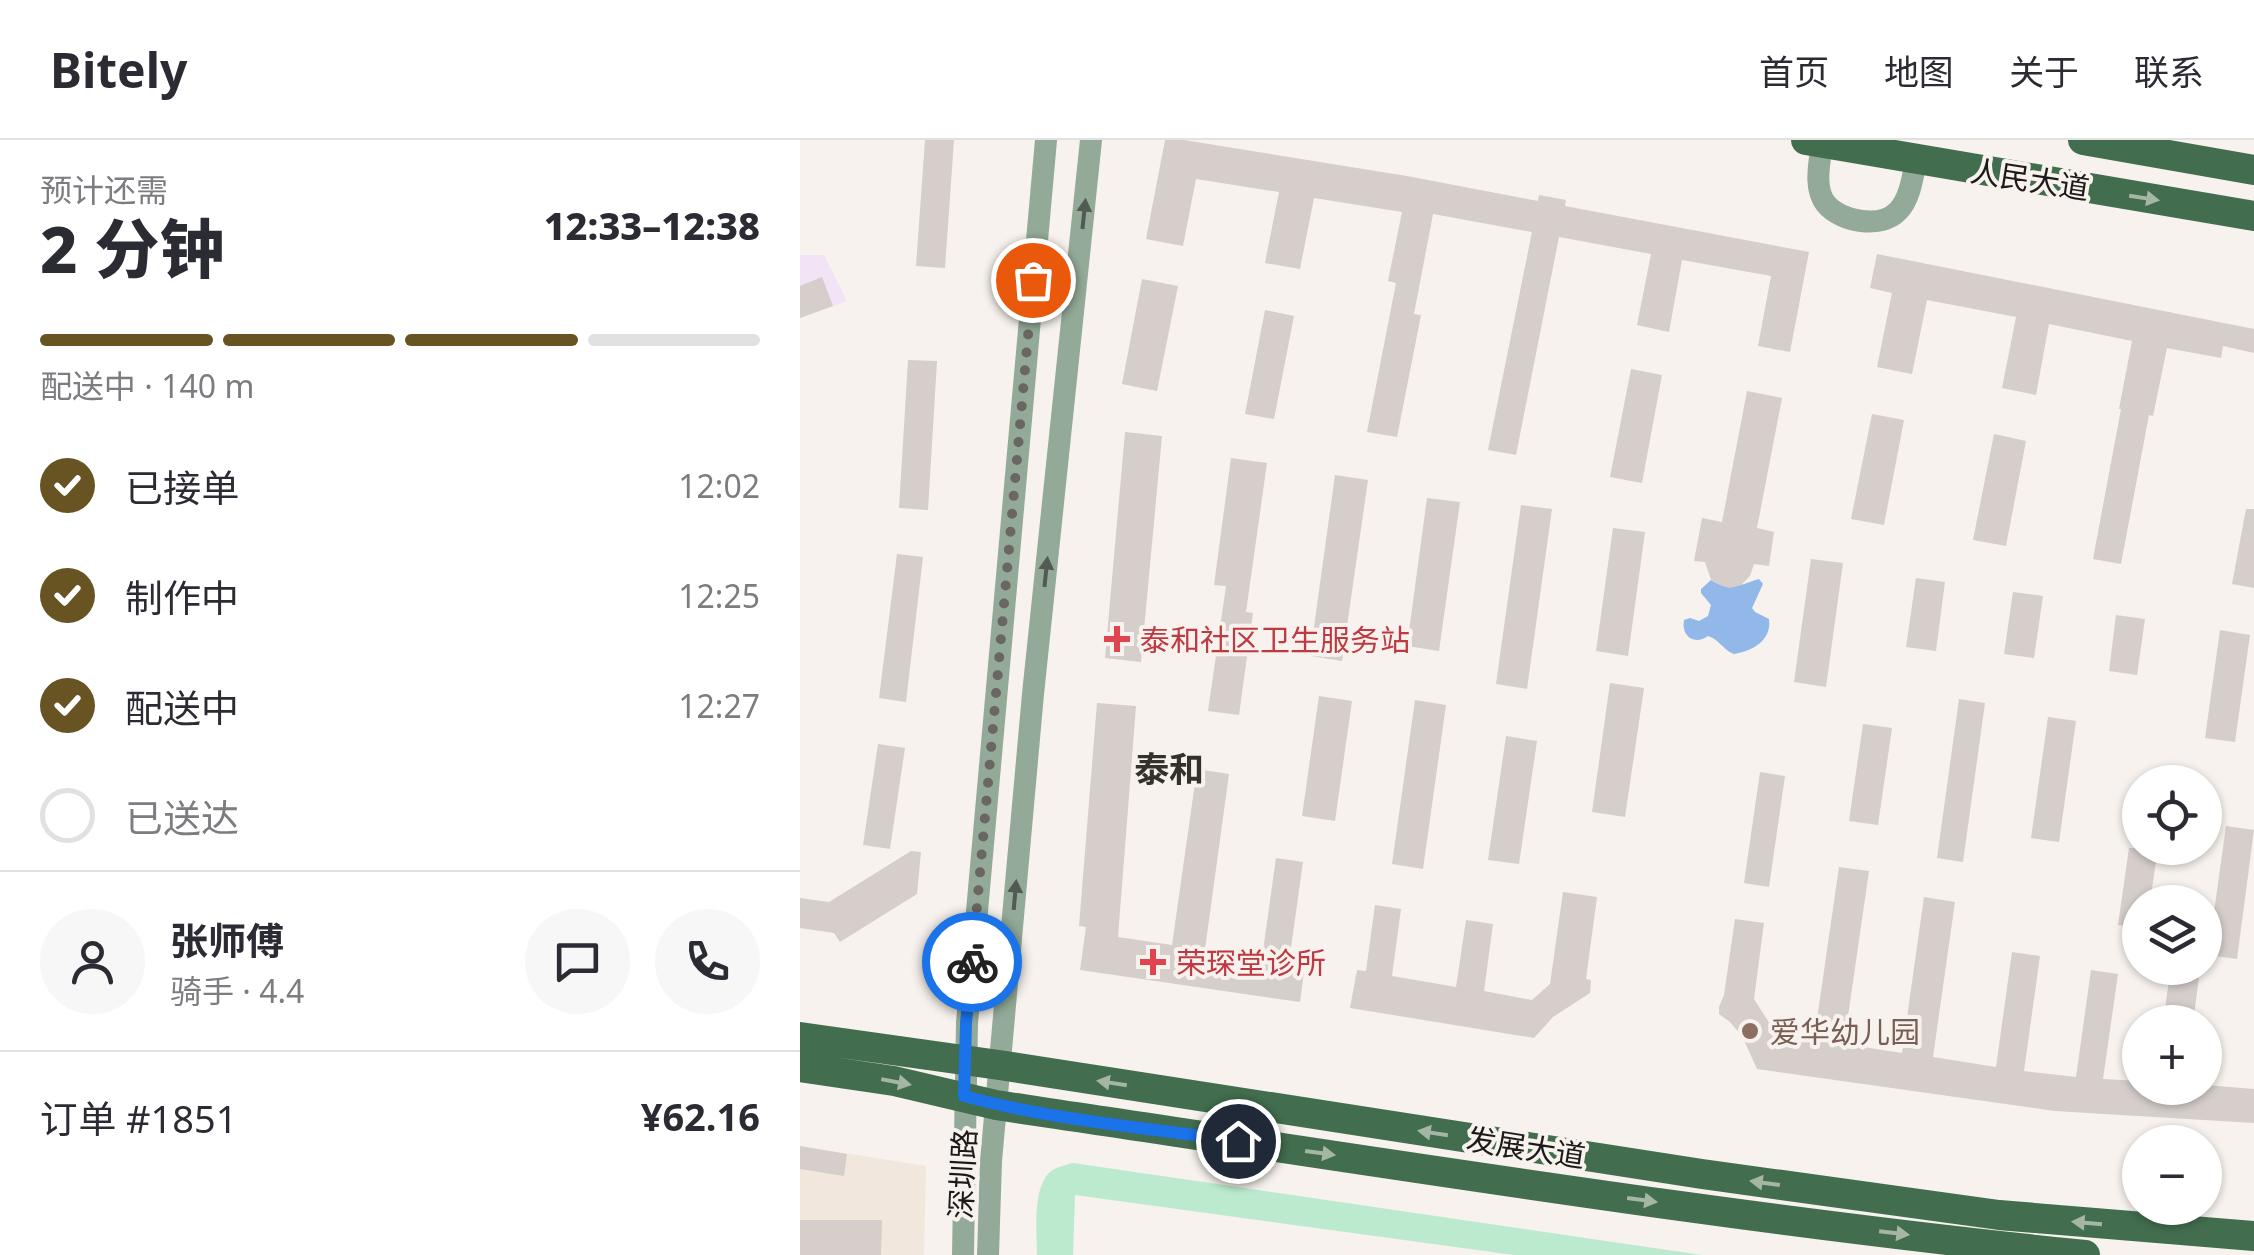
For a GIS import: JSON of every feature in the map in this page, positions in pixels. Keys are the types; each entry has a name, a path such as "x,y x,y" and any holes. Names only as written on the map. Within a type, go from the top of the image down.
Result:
{"main road":[{"name":"人民大道","path":"2083,140 2254,170"},
{"name":"人民大道","path":"1814,141 2254,216"},
{"name":"发展大道","path":"800,1037 1685,1172 1959,1209 2254,1236"},
{"name":"发展大道","path":"800,1067 894,1081 996,1105 1698,1208 2085,1255"}],"street":[{"name":"深圳路","path":"963,1255 966,1023 1046,140"},
{"name":"深圳路","path":"988,1255 991,1160 1035,679 1092,140"},
{"path":"1814,141 1824,203 1858,221 1874,222 1899,211 1916,160"}],"shaded area":[{"path":"800,255 824,255 847,301 800,318"},
{"path":"800,1146 926,1166 924,1255 800,1255"}],"green space":[{"path":"1073,1163 1702,1255 1514,1255 1075,1195 1073,1255 1037,1255 1040,1189 1050,1172"}],"water":[{"path":"1759,579 1763,584 1752,608 1769,619 1767,633 1760,643 1734,654 1712,637 1693,640 1687,635 1684,620 1699,621 1708,616 1711,605 1701,589 1711,580 1729,587"}],"building":[{"path":"925,140 954,140 945,268 916,266"},
{"path":"1165,140 1407,176 1538,201 1539,195 1566,200 1565,206 1809,252 1790,352 1758,346 1771,276 1682,260 1669,332 1637,325 1651,254 1559,237 1516,455 1488,450 1532,232 1433,214 1414,314 1421,315 1397,437 1367,432 1396,283 1388,281 1402,212 1314,198 1300,269 1265,263 1279,192 1196,179 1183,246 1146,239"},
{"path":"1877,254 2254,329 2254,353 2223,346 2221,358 2167,348 2153,416 2149,415 2121,564 2093,559 2132,341 2049,324 2036,395 2002,388 2016,317 1927,300 1912,374 1877,367 1892,293 1870,288"},
{"path":"822,277 833,306 800,318 800,286"},
{"path":"1142,279 1178,286 1157,391 1122,384"},
{"path":"1265,310 1294,316 1274,419 1245,414"},
{"path":"908,360 937,361 928,510 899,508"},
{"path":"1631,369 1662,375 1642,483 1610,477"},
{"path":"1747,391 1782,398 1757,528 1774,532 1769,566 1754,564 1741,585 1730,588 1711,580 1705,562 1694,561 1702,518 1722,522"},
{"path":"1872,414 1904,420 1884,525 1851,519"},
{"path":"1125,432 1162,436 1141,662 1105,658"},
{"path":"1994,434 2026,441 2006,546 1973,540"},
{"path":"1231,458 1267,463 1246,612 1253,613 1239,715 1208,711 1226,586 1214,585"},
{"path":"1335,475 1368,480 1342,661 1310,656"},
{"path":"1427,498 1460,502 1439,651 1407,646"},
{"path":"1521,505 1552,509 1527,689 1496,684"},
{"path":"2246,509 2254,509 2254,588 2232,584"},
{"path":"1613,528 1645,532 1628,656 1596,651"},
{"path":"897,554 923,557 906,702 879,698"},
{"path":"1811,559 1843,563 1826,687 1794,682"},
{"path":"1916,578 1945,582 1936,651 1906,647"},
{"path":"2013,592 2043,596 2034,658 2004,654"},
{"path":"2116,615 2145,619 2137,675 2109,671"},
{"path":"2220,630 2250,635 2235,742 2205,738"},
{"path":"1610,683 1644,688 1625,817 1592,812"},
{"path":"1319,696 1352,701 1335,821 1302,816"},
{"path":"1959,699 1985,703 1963,862 1937,858"},
{"path":"1415,700 1446,705 1423,869 1392,864"},
{"path":"1097,703 1136,706 1118,937 1172,945 1197,769 1229,774 1205,949 1262,958 1276,858 1303,862 1289,962 1305,964 1300,1002 1080,970 1086,927 1079,926"},
{"path":"2048,717 2076,721 2059,842 2031,838"},
{"path":"1863,724 1892,728 1878,825 1849,821"},
{"path":"1506,736 1537,741 1519,864 1488,860"},
{"path":"878,744 905,748 890,849 863,845"},
{"path":"1760,772 1785,776 1769,887 1744,883"},
{"path":"2226,826 2254,830 2237,959 2222,957 2222,885 2218,885"},
{"path":"911,851 921,852 917,894 840,942 834,933 800,928 800,898 829,902"},
{"path":"2127,865 2155,865 2153,885 2124,885"},
{"path":"1839,867 1869,871 1844,1044 1902,1053 1924,897 1955,902 1933,1057 1996,1067 2012,952 2040,956 2024,1071 2076,1077 2091,970 2118,974 2103,1079 2122,1080 2122,1105 2222,1105 2222,1086 2254,1089 2254,1123 2055,1111 1757,1069 1742,1036 1719,1014 1735,919 1764,923 1754,999 1777,1035 1814,1040"},
{"path":"1563,892 1597,897 1586,979 1591,980 1590,993 1553,1017 1534,1038 1350,1008 1357,970 1366,971 1375,905 1401,909 1392,976 1456,987 1466,920 1493,924 1484,991 1532,1000 1550,984"},
{"path":"2168,985 2198,985 2195,1005 2165,1005"},
{"path":"800,1146 847,1154 844,1176 800,1169"},
{"path":"800,1220 882,1220 881,1255 800,1255"}],"way so far":[{"path":"972,962 1033,280"}],"place":[{"name":"泰和社区卫生服务站","path":"1117,639"},
{"name":"荣琛堂诊所","path":"1153,962"},
{"name":"爱华幼儿园","path":"1750,1031"}],"district":[{"name":"泰和","path":"1169,768"}],"route":[{"path":"972,962 964,1096 1048,1114 1238,1141"}]}
